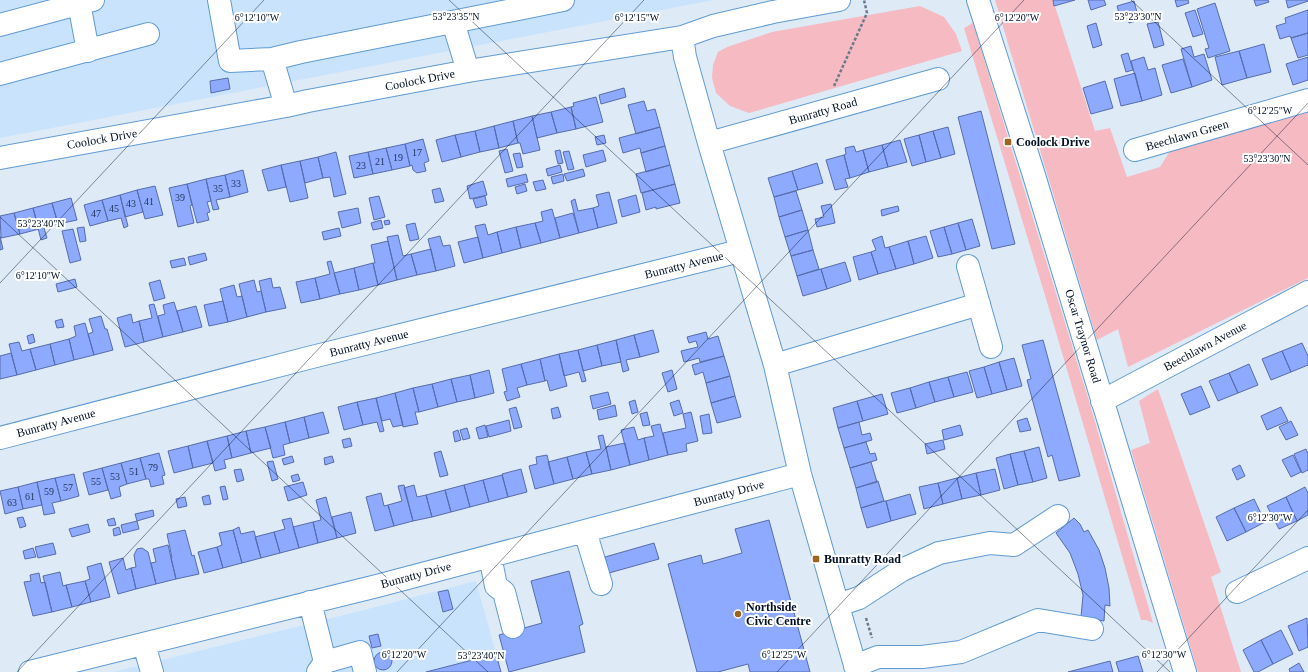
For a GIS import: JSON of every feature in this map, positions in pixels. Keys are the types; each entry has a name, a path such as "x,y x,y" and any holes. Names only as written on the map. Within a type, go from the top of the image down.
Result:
{"street":[{"path":"219,0 230,61 272,59 563,0"},
{"name":"Coolock Drive","path":"0,158 286,106 468,70 682,37 772,6 839,0"},
{"name":"Oscar Traynor Road","path":"978,0 1033,172 1185,672"},
{"path":"0,25 86,2 88,51"},
{"path":"453,22 468,70"},
{"path":"0,74 148,34"},
{"path":"682,37 685,57 708,143 775,365 800,474 856,669 878,657 922,657 961,652 1038,620 1092,628"},
{"path":"272,59 286,106"},
{"name":"Bunratty Road","path":"708,143 938,78"},
{"name":"Beechlawn Green","path":"1135,150 1308,100"},
{"name":"Bunratty Avenue","path":"0,438 308,358 740,251"},
{"path":"968,266 991,347"},
{"name":"Beechlawn Avenue","path":"1102,401 1308,292"},
{"path":"775,365 979,304"},
{"name":"Bunratty Drive","path":"30,672 490,556 800,474"},
{"path":"838,605 859,598 902,570 939,553 990,542 1014,545 1058,516"},
{"path":"585,531 601,584"},
{"path":"490,556 496,586 504,592 513,628"},
{"path":"1237,592 1308,558"},
{"path":"310,602 321,667 360,652 365,672"},
{"path":"144,644 152,672"}],"path":[{"path":"832,108 832,90 867,13 864,0"},
{"path":"859,598 878,657"}],"shaded area":[{"path":"0,0 713,0 0,138"},
{"path":"995,0 1053,0 1095,131 1110,128 1127,177 1160,167 1172,148 1308,112 1308,278 1128,367 1118,329 1097,340"},
{"path":"920,6 944,17 956,34 962,51 749,113 730,106 716,93 712,78 713,65 718,52 727,47 772,32"},
{"path":"973,23 1089,401 1153,623 1146,620 1141,620 964,28"},
{"path":"1158,389 1221,572 1211,577 1241,672 1198,672 1131,450 1150,443 1139,401"},
{"path":"476,581 501,672 114,672 360,611"}],"building":[{"path":"1053,0 1075,0 1054,6"},
{"path":"1088,0 1104,0 1106,5 1091,10"},
{"path":"1175,0 1188,0 1189,3 1177,7"},
{"path":"1254,0 1268,0 1269,2 1256,6"},
{"path":"1286,0 1308,0 1308,1 1288,8"},
{"path":"1134,1 1139,20 1129,23 1125,12 1119,13 1117,6"},
{"path":"1215,3 1230,51 1208,58 1205,49 1209,48 1197,9"},
{"path":"1195,10 1203,34 1193,37 1185,13"},
{"path":"1308,10 1308,33 1291,38 1290,36 1280,39 1276,26 1286,23 1285,18"},
{"path":"1158,22 1164,45 1154,48 1147,24"},
{"path":"1096,23 1102,45 1093,48 1087,26"},
{"path":"1308,33 1308,55 1298,58 1291,38"},
{"path":"1264,44 1271,72 1247,78 1239,51"},
{"path":"1191,46 1194,57 1204,54 1212,80 1192,87 1181,49"},
{"path":"1239,51 1247,78 1222,85 1215,57"},
{"path":"1128,53 1133,70 1126,72 1121,55"},
{"path":"1144,57 1148,70 1155,68 1162,95 1142,101 1131,61"},
{"path":"1308,57 1308,80 1293,85 1286,64"},
{"path":"1183,59 1192,87 1171,93 1162,65"},
{"path":"1135,73 1142,101 1121,106 1114,79"},
{"path":"228,78 230,89 211,93 210,81"},
{"path":"1105,81 1113,108 1091,114 1083,88"},
{"path":"624,88 626,97 601,104 599,95"},
{"path":"596,97 603,122 576,129 571,107 574,106 573,103"},
{"path":"644,101 647,111 655,109 660,127 636,134 628,105"},
{"path":"571,107 576,129 557,133 551,112"},
{"path":"981,111 1015,244 992,249 958,117"},
{"path":"551,112 557,133 537,138 532,116"},
{"path":"532,116 540,150 523,154 520,143 518,143 513,121"},
{"path":"513,121 518,143 499,148 494,126"},
{"path":"494,126 499,148 480,152 475,131"},
{"path":"660,127 665,146 641,153 640,148 623,153 619,138"},
{"path":"948,127 955,154 941,158 933,131"},
{"path":"475,131 480,152 461,157 455,135"},
{"path":"933,131 941,158 926,162 919,135"},
{"path":"455,135 461,157 442,162 436,140"},
{"path":"604,135 606,143 597,145 595,137"},
{"path":"919,135 926,162 912,166 904,139"},
{"path":"423,139 429,161 424,163 426,171 417,173 413,170 412,165 410,166 405,144"},
{"path":"900,140 907,162 888,167 882,145"},
{"path":"405,144 410,166 392,170 386,148"},
{"path":"882,145 888,167 869,172 863,150"},
{"path":"665,146 670,165 646,172 641,153"},
{"path":"854,146 856,152 863,150 869,172 850,178 844,155 846,154 845,148"},
{"path":"386,148 392,170 373,174 368,152"},
{"path":"507,149 513,171 505,173 499,151"},
{"path":"560,150 563,163 558,164 555,151"},
{"path":"603,150 606,161 586,167 583,155"},
{"path":"569,151 574,169 568,170 563,152"},
{"path":"336,152 346,194 334,197 330,177 323,178 318,157"},
{"path":"368,152 373,174 354,178 349,156"},
{"path":"520,153 523,167 517,168 513,154"},
{"path":"844,155 850,178 845,179 848,187 835,190 826,160"},
{"path":"318,157 323,178 305,183 300,161"},
{"path":"300,161 308,198 290,202 281,165"},
{"path":"817,163 823,183 798,190 792,171"},
{"path":"281,165 286,187 268,191 262,170"},
{"path":"560,165 562,172 548,176 546,169"},
{"path":"670,165 675,184 641,193 636,174"},
{"path":"583,169 585,176 567,181 564,174"},
{"path":"243,170 248,192 230,197 225,175"},
{"path":"792,171 798,190 774,197 768,178"},
{"path":"526,174 528,182 508,187 506,179"},
{"path":"563,174 564,181 553,184 551,177"},
{"path":"225,175 230,197 216,200 219,209 213,210 206,179"},
{"path":"206,179 211,201 207,202 210,212 207,213 209,220 197,223 187,184"},
{"path":"543,180 546,189 536,191 533,182"},
{"path":"483,181 487,195 470,199 467,186"},
{"path":"187,184 192,205 190,206 194,223 178,227 169,188"},
{"path":"525,184 527,191 517,194 515,187"},
{"path":"675,184 680,203 646,210 642,193"},
{"path":"155,186 163,215 145,219 137,190"},
{"path":"440,188 444,201 435,203 432,190"},
{"path":"137,190 143,212 125,217 120,195"},
{"path":"796,191 802,210 779,217 774,197"},
{"path":"609,192 617,223 598,228 593,208 599,206 596,195"},
{"path":"120,195 128,226 124,228 121,218 108,221 102,200"},
{"path":"636,195 640,212 622,217 618,200"},
{"path":"379,196 385,217 374,220 369,198"},
{"path":"485,196 487,205 476,208 473,199"},
{"path":"71,198 77,220 58,224 52,203"},
{"path":"575,199 578,211 593,208 598,228 579,233 571,201"},
{"path":"102,200 108,221 90,226 84,205"},
{"path":"52,203 58,224 44,228 47,238 41,240 33,208"},
{"path":"831,204 835,223 817,227 815,219 824,217 821,206"},
{"path":"898,206 899,211 882,216 881,210"},
{"path":"33,208 39,229 20,234 14,213"},
{"path":"358,208 361,223 342,228 338,212"},
{"path":"552,209 560,238 541,243 535,223 543,221 541,212"},
{"path":"802,210 808,230 785,237 779,217"},
{"path":"14,213 20,234 1,238 0,216"},
{"path":"573,213 579,233 560,238 555,218"},
{"path":"972,219 980,246 966,250 958,223"},
{"path":"381,220 383,228 373,230 371,223"},
{"path":"389,220 390,224 385,225 384,221"},
{"path":"415,223 419,239 410,241 406,225"},
{"path":"535,223 541,243 521,248 516,227"},
{"path":"958,223 966,250 952,254 944,227"},
{"path":"485,224 488,235 497,232 502,253 483,258 475,226"},
{"path":"84,227 86,241 80,242 77,228"},
{"path":"516,227 521,248 502,253 497,232"},
{"path":"944,227 952,254 938,257 930,231"},
{"path":"339,228 341,236 324,240 322,232"},
{"path":"73,229 81,260 70,263 62,231"},
{"path":"808,230 813,250 791,256 785,237"},
{"path":"398,235 403,256 411,254 417,275 397,280 387,237"},
{"path":"0,236 3,249 0,250"},
{"path":"440,236 443,246 450,245 455,266 436,271 428,239"},
{"path":"882,236 885,248 889,247 896,269 878,274 871,252 876,250 872,240"},
{"path":"926,236 933,258 914,264 908,241"},
{"path":"478,237 483,258 464,263 458,242"},
{"path":"388,241 397,280 378,285 371,245"},
{"path":"908,241 914,264 896,269 889,247"},
{"path":"431,249 436,271 417,275 411,254"},
{"path":"813,250 819,269 797,276 791,256"},
{"path":"871,252 878,274 859,280 853,257"},
{"path":"205,253 207,260 190,265 188,257"},
{"path":"184,258 186,265 172,268 170,261"},
{"path":"331,261 340,294 320,299 315,278 330,274 327,262"},
{"path":"845,262 851,281 827,289 821,269"},
{"path":"373,263 378,285 359,290 354,268"},
{"path":"354,268 359,290 340,294 334,273"},
{"path":"821,269 827,289 803,296 797,276"},
{"path":"271,278 273,288 280,287 286,308 266,312 259,281"},
{"path":"315,278 320,299 301,303 296,282"},
{"path":"75,279 77,287 58,292 56,284"},
{"path":"160,280 165,298 154,301 149,283"},
{"path":"254,280 257,292 261,291 266,312 247,317 239,284"},
{"path":"234,285 237,297 242,296 247,317 228,322 220,289"},
{"path":"223,301 228,322 209,326 204,305"},
{"path":"174,302 183,332 163,337 158,316 165,314 163,305"},
{"path":"154,304 163,337 144,342 139,321 152,318 149,305"},
{"path":"196,306 202,327 183,332 177,311"},
{"path":"131,314 133,323 139,321 144,342 125,347 117,318"},
{"path":"101,316 105,329 107,329 113,350 94,355 88,334 93,332 89,319"},
{"path":"62,319 64,327 57,328 55,321"},
{"path":"85,323 94,355 74,360 69,339 76,336 74,326"},
{"path":"653,330 659,352 640,357 634,335"},
{"path":"706,332 708,339 718,336 724,356 700,362 699,358 684,362 681,351 698,347 696,341 689,343 687,337"},
{"path":"33,334 35,342 29,344 27,336"},
{"path":"634,335 640,357 626,360 629,370 623,372 616,340"},
{"path":"69,339 74,360 55,365 50,344"},
{"path":"616,340 621,362 602,366 597,345"},
{"path":"1043,340 1080,476 1059,481 1052,455 1048,457 1027,380 1031,379 1022,345"},
{"path":"19,342 22,351 30,349 36,370 17,375 9,344"},
{"path":"1302,343 1308,356 1308,365 1291,372 1282,351"},
{"path":"50,344 55,365 36,370 30,349"},
{"path":"597,345 602,366 583,371 578,350"},
{"path":"578,350 586,381 582,382 579,372 564,376 559,354"},
{"path":"1282,351 1291,372 1271,380 1262,359"},
{"path":"11,353 17,375 0,379 0,356"},
{"path":"559,354 567,386 550,391 547,380 545,381 540,359"},
{"path":"724,356 730,376 706,383 703,372 695,375 692,365"},
{"path":"1014,358 1022,386 1007,390 999,362"},
{"path":"540,359 545,381 527,385 521,364"},
{"path":"999,362 1007,390 992,394 984,367"},
{"path":"521,364 527,385 517,388 520,397 507,401 504,392 507,391 502,369"},
{"path":"1249,364 1258,385 1238,393 1229,373"},
{"path":"984,367 992,394 977,398 969,371"},
{"path":"489,370 494,393 475,398 470,375"},
{"path":"672,370 677,389 668,392 662,373"},
{"path":"967,372 973,392 954,397 948,377"},
{"path":"1229,373 1238,393 1218,401 1209,381"},
{"path":"470,375 475,398 457,402 451,379"},
{"path":"730,376 735,396 711,403 706,383"},
{"path":"948,377 954,397 935,402 929,382"},
{"path":"451,379 457,402 438,407 432,384"},
{"path":"929,382 935,402 916,408 910,388"},
{"path":"432,384 438,407 419,412 413,388"},
{"path":"1201,386 1210,407 1190,415 1181,394"},
{"path":"413,388 419,412 415,412 418,424 403,427 395,393"},
{"path":"910,388 916,408 897,413 891,393"},
{"path":"608,392 611,404 593,409 590,396"},
{"path":"395,393 403,425 393,427 390,419 382,421 376,398"},
{"path":"882,394 888,414 863,421 857,401"},
{"path":"735,396 741,417 717,423 711,403"},
{"path":"376,398 384,431 380,432 377,422 363,425 357,402"},
{"path":"635,400 638,412 632,414 629,402"},
{"path":"679,400 683,413 674,416 670,403"},
{"path":"857,401 863,421 838,428 833,408"},
{"path":"357,402 363,425 344,430 338,407"},
{"path":"615,405 617,416 599,420 597,410"},
{"path":"516,407 522,427 514,429 509,409"},
{"path":"558,407 561,417 553,419 551,409"},
{"path":"1281,407 1288,421 1267,430 1261,416"},
{"path":"323,412 329,433 309,438 304,417"},
{"path":"647,412 650,425 643,426 640,414"},
{"path":"691,412 698,441 686,444 687,451 668,455 663,433 686,428 683,414"},
{"path":"709,414 712,433 703,434 700,416"},
{"path":"304,417 309,438 290,443 285,422"},
{"path":"1027,418 1031,430 1020,432 1017,421"},
{"path":"509,420 511,431 489,437 486,426"},
{"path":"1291,421 1298,435 1286,440 1279,427"},
{"path":"285,422 290,443 283,445 285,455 273,458 265,427"},
{"path":"859,422 862,435 870,433 872,440 844,448 838,428"},
{"path":"660,424 668,455 649,460 644,438 654,436 651,426"},
{"path":"485,425 488,437 479,439 476,428"},
{"path":"960,425 963,435 944,440 942,430"},
{"path":"265,427 271,448 251,453 246,431"},
{"path":"634,427 638,440 644,438 649,460 630,465 621,430"},
{"path":"467,428 470,438 463,440 460,430"},
{"path":"458,430 461,440 455,442 453,432"},
{"path":"246,431 251,453 232,458 227,436"},
{"path":"603,435 611,470 592,474 586,452 601,449 598,436"},
{"path":"227,436 232,458 224,460 226,468 215,471 207,441"},
{"path":"350,438 352,446 344,448 342,440"},
{"path":"943,440 945,449 927,454 925,444"},
{"path":"207,441 213,463 193,468 188,446"},
{"path":"866,442 870,454 875,453 877,460 850,468 844,448"},
{"path":"625,443 630,465 611,470 606,447"},
{"path":"188,446 193,468 174,473 168,451"},
{"path":"1039,447 1047,478 1033,482 1024,451"},
{"path":"1306,449 1308,454 1308,470 1302,473 1294,454"},
{"path":"441,451 448,475 440,477 434,453"},
{"path":"1024,451 1033,482 1018,485 1010,454"},
{"path":"586,452 592,474 573,479 567,457"},
{"path":"159,453 165,475 162,476 164,484 151,487 149,479 146,479 140,458"},
{"path":"1010,454 1018,485 1004,489 996,458"},
{"path":"547,455 554,484 535,489 529,466 537,464 536,457"},
{"path":"1293,455 1301,472 1291,477 1282,460"},
{"path":"292,456 294,462 284,465 282,459"},
{"path":"332,456 334,462 325,465 324,458"},
{"path":"567,457 573,479 554,484 548,462"},
{"path":"140,458 146,479 127,484 121,463"},
{"path":"273,461 278,479 272,481 267,462"},
{"path":"871,462 877,482 856,488 850,468"},
{"path":"121,463 127,484 119,487 121,496 111,499 102,468"},
{"path":"1240,465 1245,476 1237,480 1232,469"},
{"path":"102,468 108,490 89,495 83,473"},
{"path":"241,469 244,480 237,482 234,470"},
{"path":"521,469 527,492 508,497 502,474"},
{"path":"995,469 1000,490 981,495 976,473"},
{"path":"976,473 981,495 962,499 957,478"},
{"path":"74,474 79,496 61,501 55,478"},
{"path":"298,474 300,480 293,482 291,476"},
{"path":"502,475 508,497 489,502 483,480"},
{"path":"55,478 61,501 52,503 55,513 44,515 37,482"},
{"path":"957,478 962,499 943,504 938,483"},
{"path":"483,480 489,502 470,507 464,485"},
{"path":"878,481 884,501 861,508 856,488"},
{"path":"37,482 42,505 23,509 18,487"},
{"path":"303,482 307,495 288,501 284,487"},
{"path":"938,483 943,504 924,509 919,487"},
{"path":"404,485 413,521 394,526 388,505 402,501 398,486"},
{"path":"414,485 417,497 426,495 432,517 413,521 404,488"},
{"path":"464,485 470,507 451,512 445,490"},
{"path":"225,486 228,499 223,500 220,487"},
{"path":"18,487 23,509 5,514 0,491"},
{"path":"1305,487 1308,493 1308,515 1297,521 1286,497"},
{"path":"445,490 451,512 432,517 426,495"},
{"path":"381,493 384,506 388,505 394,526 375,531 366,497"},
{"path":"910,494 916,514 891,521 886,501"},
{"path":"209,495 211,504 204,505 202,497"},
{"path":"185,497 187,506 178,508 176,499"},
{"path":"326,497 337,538 318,543 313,522 321,520 316,500"},
{"path":"1286,497 1297,521 1279,529 1267,506"},
{"path":"1254,499 1265,522 1246,532 1234,508"},
{"path":"886,501 891,521 867,528 861,508"},
{"path":"1234,508 1246,532 1227,541 1216,517"},
{"path":"153,510 154,516 137,521 135,514"},
{"path":"351,512 356,533 337,538 332,517"},
{"path":"23,517 26,526 20,528 17,518"},
{"path":"114,518 116,525 109,526 107,520"},
{"path":"291,518 299,548 280,553 274,532 285,529 282,520"},
{"path":"1074,518 1080,524 1084,532 1088,530 1099,550 1105,568 1109,588 1110,606 1105,605 1104,621 1081,617 1083,595 1078,574 1070,553 1056,533"},
{"name":"Northside Civic Centre","path":"769,520 810,672 750,672 748,664 718,672 697,672 668,564 701,555 703,564 742,553 735,529"},
{"path":"137,521 139,529 123,533 121,525"},
{"path":"313,522 318,543 299,548 293,527"},
{"path":"88,524 90,532 72,537 69,529"},
{"path":"119,527 121,534 114,536 113,529"},
{"path":"239,527 241,534 254,531 261,558 242,563 233,530"},
{"path":"185,530 192,556 194,555 199,574 176,579 167,534"},
{"path":"233,530 242,563 223,568 217,547 222,545 219,533"},
{"path":"274,532 280,553 261,558 255,537"},
{"path":"53,543 56,554 38,558 35,547"},
{"path":"654,543 659,559 609,573 605,557"},
{"path":"168,545 176,579 156,584 151,563 156,562 153,549"},
{"path":"217,547 223,568 204,573 198,552"},
{"path":"33,548 36,557 25,559 23,551"},
{"path":"142,548 148,552 156,584 136,589 131,568 136,567 134,555 137,549"},
{"path":"123,558 126,570 131,568 136,589 118,594 109,562"},
{"path":"101,563 110,597 91,602 85,581 90,579 87,567"},
{"path":"569,571 583,624 579,626 585,652 509,672 499,635 542,623 531,581"},
{"path":"60,572 63,586 66,585 72,607 52,612 43,576"},
{"path":"39,573 41,583 45,582 52,612 33,616 24,582 31,581 30,575"},
{"path":"85,581 91,602 72,607 66,585"},
{"path":"448,590 453,609 443,612 438,592"},
{"path":"1307,618 1308,647 1299,651 1288,626"},
{"path":"1281,630 1293,654 1273,664 1261,640"},
{"path":"378,634 381,646 372,648 369,636"},
{"path":"1261,640 1273,664 1258,672 1254,672 1243,650"},
{"path":"383,652 389,655 392,661 389,667 383,670 377,667 374,661 377,655"},
{"path":"496,654 501,672 426,672"},
{"path":"1138,656 1143,672 1119,672 1116,662"},
{"path":"1110,661 1113,672 1068,672"},
{"path":"1299,663 1304,672 1290,672 1289,669"}],"place":[{"name":"Coolock Drive","path":"1008,142"},
{"name":"Bunratty Road","path":"816,559"},
{"name":"Northside Civic Centre","path":"738,614"}]}
